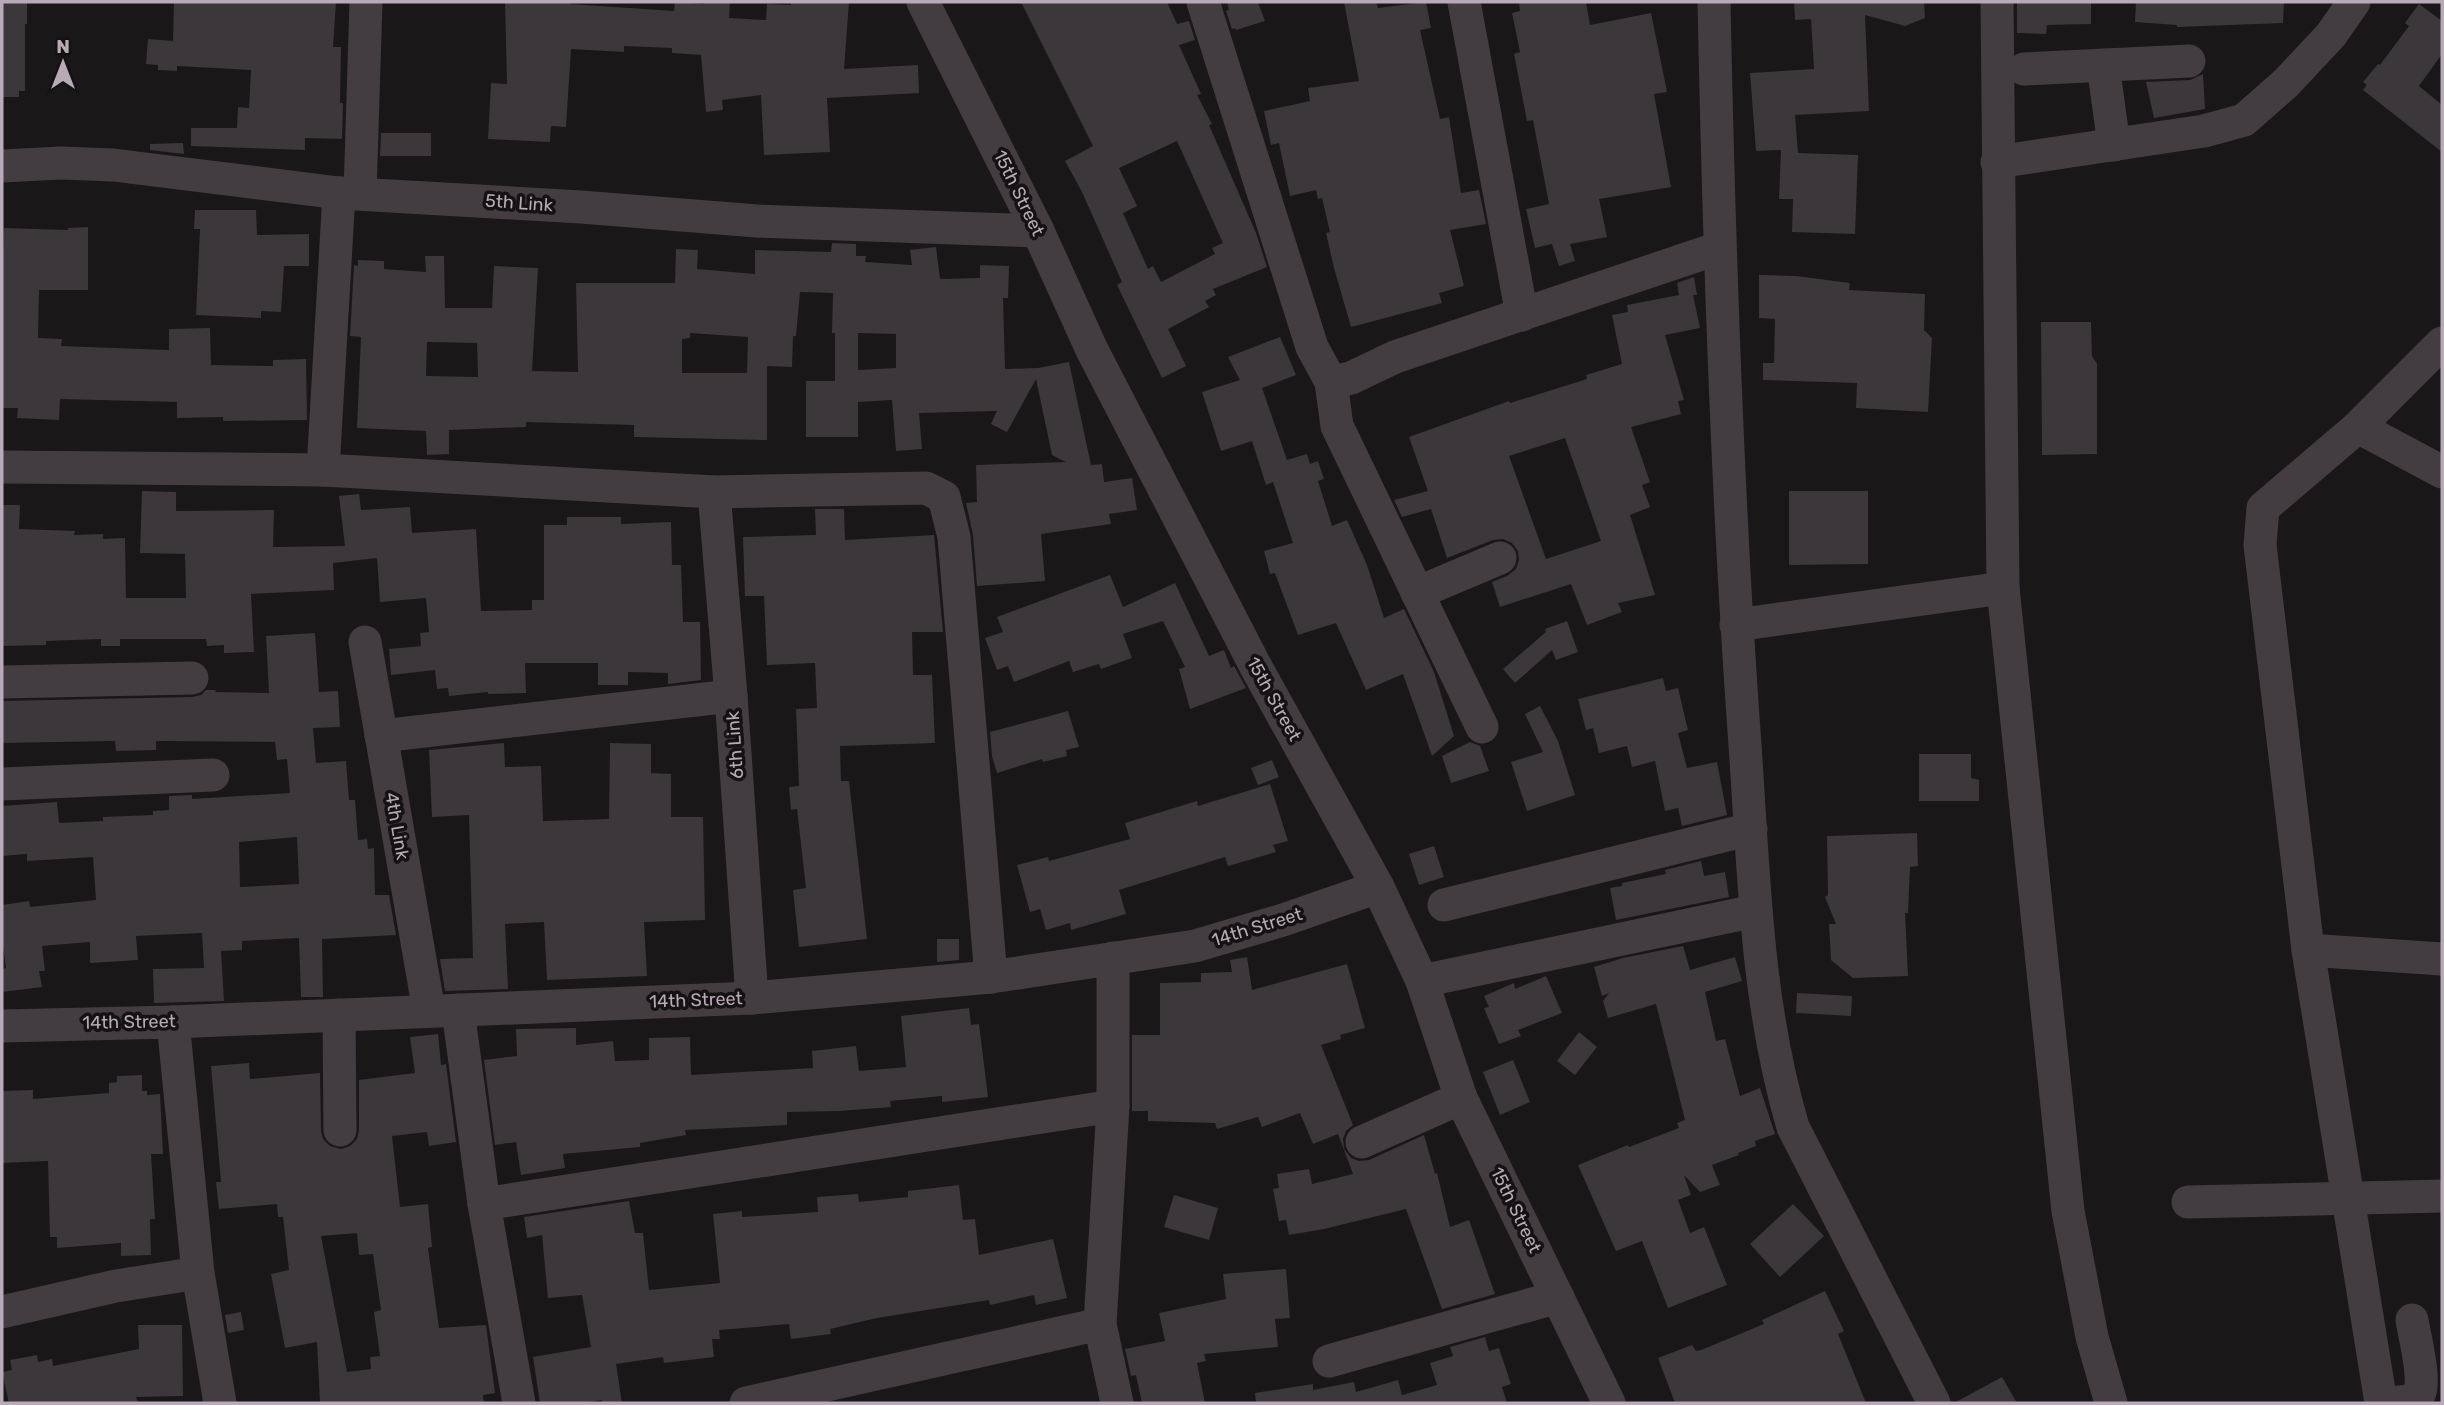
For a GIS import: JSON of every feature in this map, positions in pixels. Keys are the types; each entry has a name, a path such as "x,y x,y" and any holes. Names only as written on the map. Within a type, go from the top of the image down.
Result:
{"street":[{"path":"323,470 366,2"},
{"name":"15th Street","path":"923,2 1038,231 1111,387 1256,667 1378,887 1422,981 1461,1098 1609,1403"},
{"path":"1203,2 1312,347 1331,382 1337,426 1482,727"},
{"path":"1464,2 1522,315"},
{"path":"1714,2 1718,248 1736,625 1755,911 1768,1023 1779,1080 1793,1127 1934,1403"},
{"path":"1997,2 2003,588 2068,1211 2092,1337 2111,1403"},
{"path":"1997,162 2204,131 2244,120 2286,83 2331,35 2354,2"},
{"path":"2024,69 2189,61"},
{"path":"2103,65 2115,145"},
{"name":"5th Link","path":"2,166 61,163 113,165 350,193 757,220 1038,231"},
{"path":"1331,382 1351,378 1395,357 1718,248"},
{"path":"2381,1403 2308,950 2260,545 2263,508 2358,427 2442,343"},
{"path":"2358,427 2442,472"},
{"path":"2,467 323,470 714,492 898,487 926,488 944,497 954,537 991,977"},
{"name":"6th Link","path":"714,492 732,696 752,998"},
{"path":"1417,593 1500,558"},
{"path":"1736,625 2003,588"},
{"name":"4th Link","path":"365,642 381,736 444,1010 484,1204 519,1403"},
{"path":"2,682 192,678"},
{"path":"381,736 732,696"},
{"path":"2,784 213,775"},
{"path":"1444,905 1751,829"},
{"name":"14th Street","path":"2,1026 173,1022 752,998 991,977 1195,946 1283,920 1378,887"},
{"path":"1422,981 1755,911"},
{"path":"2308,950 2442,959"},
{"path":"1113,958 1113,1106 1100,1324 1117,1403"},
{"path":"339,1015 340,1130"},
{"path":"173,1022 198,1273 220,1403"},
{"path":"1362,1142 1461,1098"},
{"path":"484,1204 1113,1106"},
{"path":"2188,1202 2442,1196"},
{"path":"2,1312 116,1286 198,1273"},
{"path":"1329,1361 1558,1297"},
{"path":"2387,1403 2416,1398 2421,1393 2422,1382 2412,1320"},
{"path":"766,1401 1100,1324"}],"building":[{"path":"2,2 27,2 25,91 19,91 19,97 2,97"},
{"path":"174,2 336,2 333,47 341,47 342,139 305,138 305,150 191,146 191,128 237,128 238,107 249,108 251,70 177,66 177,71 158,70 158,65 146,64 148,39 173,41"},
{"path":"505,2 570,2 674,11 675,2 730,2 729,18 766,20 767,4 849,2 844,69 918,65 919,93 827,98 830,152 764,155 761,95 722,100 723,110 706,112 701,55 672,53 672,48 624,46 624,52 571,49 566,127 551,126 550,142 488,139 491,83 507,84"},
{"path":"1021,2 1167,2 1177,24 1189,21 1195,40 1179,45 1201,94 1197,95 1212,124 1209,125 1256,233 1267,267 1213,289 1216,295 1205,301 1209,307 1168,329 1186,366 1162,378 1117,285 1122,282 1082,192 1065,161 1093,146","holes":["1177,141 1223,243 1212,248 1215,254 1161,282 1153,266 1148,269 1123,213 1137,206 1119,168"]},
{"path":"1227,2 1258,2 1265,21 1232,29 1226,11 1229,10"},
{"path":"1344,2 1376,2 1378,8 1426,2 1431,28 1420,30 1440,119 1449,117 1461,193 1479,190 1486,224 1450,230 1464,286 1439,293 1442,303 1351,327 1326,233 1330,232 1322,198 1318,199 1316,190 1290,196 1279,143 1271,145 1264,111 1310,101 1308,88 1359,81"},
{"path":"1519,2 1586,2 1590,25 1651,13 1667,92 1654,94 1671,187 1599,199 1607,237 1570,244 1575,261 1559,266 1552,244 1535,248 1526,209 1549,204 1533,120 1527,121 1514,54 1520,52 1512,13 1520,11"},
{"path":"1794,2 1924,2 1925,18 1905,26 1865,15 1869,111 1795,115 1798,153 1858,155 1855,234 1792,232 1793,199 1779,199 1781,150 1756,151 1750,73 1814,69 1811,19 1795,20"},
{"path":"2017,2 2091,2 2091,24 2047,25 2046,34 2017,33"},
{"path":"2136,2 2284,2 2283,23 2177,27 2135,22"},
{"path":"2419,4 2442,21 2442,54 2419,86 2442,105 2442,152 2363,90 2367,85 2363,82 2378,64 2380,65 2409,26 2405,23"},
{"path":"2203,74 2205,109 2154,118 2146,82 2190,80"},
{"path":"381,133 431,133 431,156 380,156"},
{"path":"183,143 184,154 150,150 150,144"},
{"path":"195,210 256,210 257,235 309,234 309,266 284,266 281,312 261,311 261,318 196,315 200,229 194,229"},
{"path":"88,227 88,290 39,290 38,338 62,339 61,346 169,350 169,329 210,328 211,365 273,366 273,360 306,359 307,420 223,421 223,417 177,418 177,402 60,399 59,420 17,418 18,408 2,408 4,228 68,230"},
{"path":"832,243 856,244 856,256 866,256 865,262 912,265 910,250 936,247 940,279 980,278 980,265 1009,266 1008,298 1003,298 1005,369 1038,368 1069,362 1091,465 1102,464 1104,482 1132,478 1137,510 1109,514 1111,524 1041,534 1045,581 977,586 973,535 966,503 977,502 976,465 1066,462 1052,455 1036,379 1007,432 991,424 997,411 919,413 922,449 896,451 892,400 858,402 858,437 806,437 806,381 835,381 833,293 800,292 796,336 793,336 792,367 767,366 767,440 634,437 634,425 526,422 526,427 449,430 449,454 427,455 426,431 357,428 361,337 350,336 354,265 358,266 358,260 384,261 384,269 426,272 425,256 444,256 445,308 492,308 494,266 538,268 532,371 578,372 576,283 675,283 676,249 698,250 697,269 755,274 755,250 831,252","holes":["690,333 748,337 747,373 682,373 682,339 690,338","858,333 896,334 896,368 858,370","427,342 477,343 478,377 426,376"]},
{"path":"1759,275 1796,276 1850,283 1849,290 1925,294 1924,330 1932,338 1928,412 1856,408 1857,383 1763,380 1763,363 1774,363 1775,319 1759,318"},
{"path":"1694,277 1697,295 1693,295 1700,328 1665,335 1684,400 1678,401 1681,414 1631,427 1650,482 1642,485 1650,507 1630,515 1655,595 1618,603 1622,612 1587,625 1571,584 1500,607 1492,582 1516,569 1518,551 1512,543 1503,539 1493,540 1447,558 1431,509 1402,517 1394,500 1428,491 1409,437 1509,401 1510,403 1587,379 1586,375 1622,364 1612,315 1628,312 1627,305 1679,295 1677,283","holes":["1565,438 1601,541 1546,559 1509,456"]},
{"path":"2041,322 2091,322 2092,356 2097,364 2097,454 2042,455"},
{"path":"1280,337 1296,375 1262,388 1287,460 1307,454 1310,464 1318,461 1324,479 1318,481 1332,526 1347,520 1367,565 1384,618 1404,609 1434,672 1454,736 1432,756 1403,674 1366,690 1336,623 1298,635 1275,573 1270,574 1264,551 1293,543 1273,482 1266,485 1252,441 1221,451 1202,392 1240,380 1228,357"},
{"path":"142,491 176,492 176,511 274,510 273,547 345,546 339,496 359,494 361,510 410,507 412,533 476,529 481,611 532,610 532,600 544,600 544,525 567,525 567,517 621,517 621,524 671,522 672,565 681,565 683,622 700,622 701,680 668,684 668,673 628,672 628,685 598,685 598,663 525,663 526,693 488,692 449,696 448,688 437,689 435,670 391,675 389,649 421,646 420,633 429,632 426,598 380,602 377,558 333,563 334,590 251,594 254,652 224,653 224,645 207,646 206,639 120,639 120,646 101,646 101,639 46,641 46,645 2,646 2,505 20,505 19,529 75,531 74,535 103,534 103,539 125,538 126,598 186,598 185,554 140,553"},
{"path":"1789,491 1868,491 1868,564 1789,565"},
{"path":"815,509 844,509 845,540 934,535 943,632 912,632 913,675 932,675 935,743 840,746 841,781 849,781 867,939 799,947 793,890 806,888 797,809 791,810 789,787 799,786 796,709 817,708 815,663 767,665 764,596 745,596 743,537 816,535"},
{"path":"1110,575 1123,607 1175,583 1209,656 1224,650 1231,668 1234,666 1246,688 1190,709 1179,669 1185,667 1163,621 1123,634 1132,658 1101,669 1099,664 1073,672 1069,661 1014,682 1008,666 997,670 985,638 1003,632 997,617"},
{"path":"1567,621 1578,652 1556,660 1552,650 1515,683 1503,669 1546,632 1545,629"},
{"path":"315,633 319,692 338,691 340,727 313,728 316,763 346,761 349,800 355,800 358,840 367,839 368,849 374,848 375,895 389,895 396,935 322,939 323,997 301,997 299,938 242,941 242,950 221,951 224,1001 154,1003 153,969 204,968 202,933 136,936 138,960 90,963 90,942 42,946 45,971 39,971 42,987 2,992 2,969 6,968 2,905 29,901 30,907 96,900 93,857 27,861 27,854 2,856 2,806 57,802 59,823 103,821 103,817 153,815 153,811 169,810 169,796 192,795 192,799 290,793 287,759 277,760 275,742 156,741 156,750 116,751 115,741 2,743 2,701 192,697 201,695 206,690 269,693 266,636","holes":["297,837 299,884 240,887 239,842"]},
{"path":"1663,678 1666,691 1678,688 1688,730 1678,733 1687,768 1717,762 1727,815 1682,826 1678,808 1665,811 1655,761 1632,767 1627,746 1599,753 1593,728 1586,730 1578,699"},
{"path":"1540,706 1558,741 1575,795 1527,811 1511,762 1543,752 1525,714"},
{"path":"1068,711 1079,747 1066,750 1067,756 1043,762 1042,759 997,773 990,732"},
{"path":"1470,742 1480,746 1489,771 1451,783 1442,756"},
{"path":"504,743 505,767 541,766 543,821 609,819 610,743 651,744 651,773 671,774 671,817 703,817 705,920 644,922 647,976 547,980 544,922 505,924 508,989 445,991 440,959 473,958 469,815 432,817 429,750"},
{"path":"1919,754 1971,754 1971,778 1979,780 1979,801 1919,801"},
{"path":"1272,760 1279,777 1258,785 1251,768"},
{"path":"1270,784 1288,841 1273,845 1276,852 1228,866 1225,857 1119,890 1126,914 1071,930 1070,923 1046,930 1040,909 1030,912 1017,865 1048,857 1049,861 1130,839 1125,823 1197,801 1198,806"},
{"path":"1917,833 1918,866 1910,867 1908,913 1905,913 1908,976 1853,978 1831,960 1829,924 1836,924 1825,897 1828,895 1827,836"},
{"path":"1434,846 1444,877 1419,885 1409,854"},
{"path":"1701,861 1704,876 1725,872 1729,897 1616,920 1610,888 1666,874 1665,870"},
{"path":"937,939 959,939 959,960 937,962"},
{"path":"1683,946 1690,970 1735,957 1742,981 1705,992 1716,1041 1725,1039 1740,1096 1760,1088 1775,1134 1755,1141 1756,1146 1738,1153 1739,1155 1712,1165 1720,1185 1700,1192 1684,1175 1691,1195 1678,1200 1690,1233 1704,1227 1727,1285 1668,1308 1642,1241 1616,1251 1578,1165 1679,1128 1677,1123 1685,1120 1656,1004 1608,1018 1603,1001 1609,993 1602,996 1594,967"},
{"path":"1247,957 1252,990 1347,964 1365,1028 1340,1035 1341,1039 1321,1045 1353,1125 1346,1131 1343,1139 1344,1149 1351,1158 1369,1160 1424,1135 1435,1174 1437,1173 1450,1227 1469,1220 1495,1294 1442,1309 1406,1209 1289,1235 1286,1220 1279,1221 1273,1189 1279,1188 1277,1174 1309,1169 1312,1184 1353,1174 1338,1134 1313,1144 1300,1113 1262,1127 1258,1117 1217,1129 1215,1123 1148,1121 1148,1111 1132,1111 1132,1035 1160,1035 1160,983 1201,982 1201,973 1232,972 1230,960"},
{"path":"1546,976 1562,1013 1518,1030 1521,1036 1499,1044 1484,1008 1489,1007 1484,996 1514,983 1515,989"},
{"path":"1797,993 1852,996 1851,1016 1796,1013"},
{"path":"969,1008 971,1025 979,1024 988,1097 942,1102 942,1096 890,1101 891,1107 787,1112 787,1125 685,1130 686,1135 640,1143 640,1147 563,1154 565,1168 521,1175 516,1142 495,1145 484,1060 517,1056 516,1029 576,1028 576,1045 613,1041 615,1061 649,1060 649,1038 690,1037 691,1075 813,1068 812,1051 856,1046 859,1071 906,1067 901,1016"},
{"path":"1579,1032 1597,1047 1575,1075 1557,1061"},
{"path":"438,1034 441,1065 446,1064 456,1142 429,1146 427,1132 392,1136 400,1207 428,1204 432,1247 428,1248 439,1328 486,1325 495,1393 483,1395 484,1403 320,1403 317,1342 285,1348 271,1274 289,1270 283,1217 278,1217 277,1204 219,1209 216,1182 221,1182 211,1066 249,1063 250,1079 320,1073 323,1139 330,1146 341,1149 350,1146 357,1139 359,1080 415,1073 410,1037","holes":["357,1233 359,1255 373,1254 381,1310 374,1312 380,1356 370,1357 371,1369 347,1372 321,1236"]},
{"path":"1513,1060 1530,1102 1500,1115 1483,1072"},
{"path":"142,1075 142,1091 147,1091 147,1095 160,1094 163,1154 151,1154 155,1219 150,1219 151,1255 121,1256 121,1243 57,1248 57,1237 50,1237 48,1161 2,1163 2,1091 33,1090 33,1099 109,1093 109,1083 117,1082 117,1076"},
{"path":"959,1185 963,1220 975,1219 979,1255 1053,1239 1067,1298 1036,1305 1034,1295 990,1305 989,1300 877,1318 830,1329 831,1334 791,1339 789,1324 719,1330 720,1339 712,1339 714,1357 664,1363 663,1357 616,1364 622,1403 602,1403 602,1400 540,1403 533,1357 591,1347 582,1295 548,1298 542,1235 527,1238 524,1217 629,1201 635,1233 643,1233 649,1290 720,1283 713,1214 742,1211 742,1217 818,1212 817,1197 858,1194 859,1202 908,1197 908,1191"},
{"path":"1174,1195 1218,1208 1209,1240 1164,1227"},
{"path":"1793,1204 1824,1236 1780,1277 1750,1244"},
{"path":"1286,1269 1290,1318 1275,1319 1278,1347 1204,1354 1206,1361 1197,1363 1205,1403 1142,1403 1136,1375 1131,1376 1125,1349 1165,1341 1159,1313 1226,1299 1223,1274"},
{"path":"1825,1291 1844,1331 1838,1334 1866,1403 1675,1403 1658,1358 1692,1345 1696,1351 1701,1350 1764,1324 1762,1320"},
{"path":"241,1312 244,1330 228,1333 225,1315"},
{"path":"138,1325 182,1325 183,1396 136,1397 138,1403 9,1403 2,1372 12,1370 10,1360 37,1355 38,1362 52,1359 53,1366 139,1349"},
{"path":"1485,1337 1489,1351 1499,1348 1511,1384 1502,1387 1507,1403 1256,1403 1255,1393 1313,1384 1313,1390 1354,1382 1356,1392 1398,1380 1402,1395 1437,1385 1430,1363 1453,1356 1450,1347"},
{"path":"2002,1377 2017,1403 1954,1403"}]}
